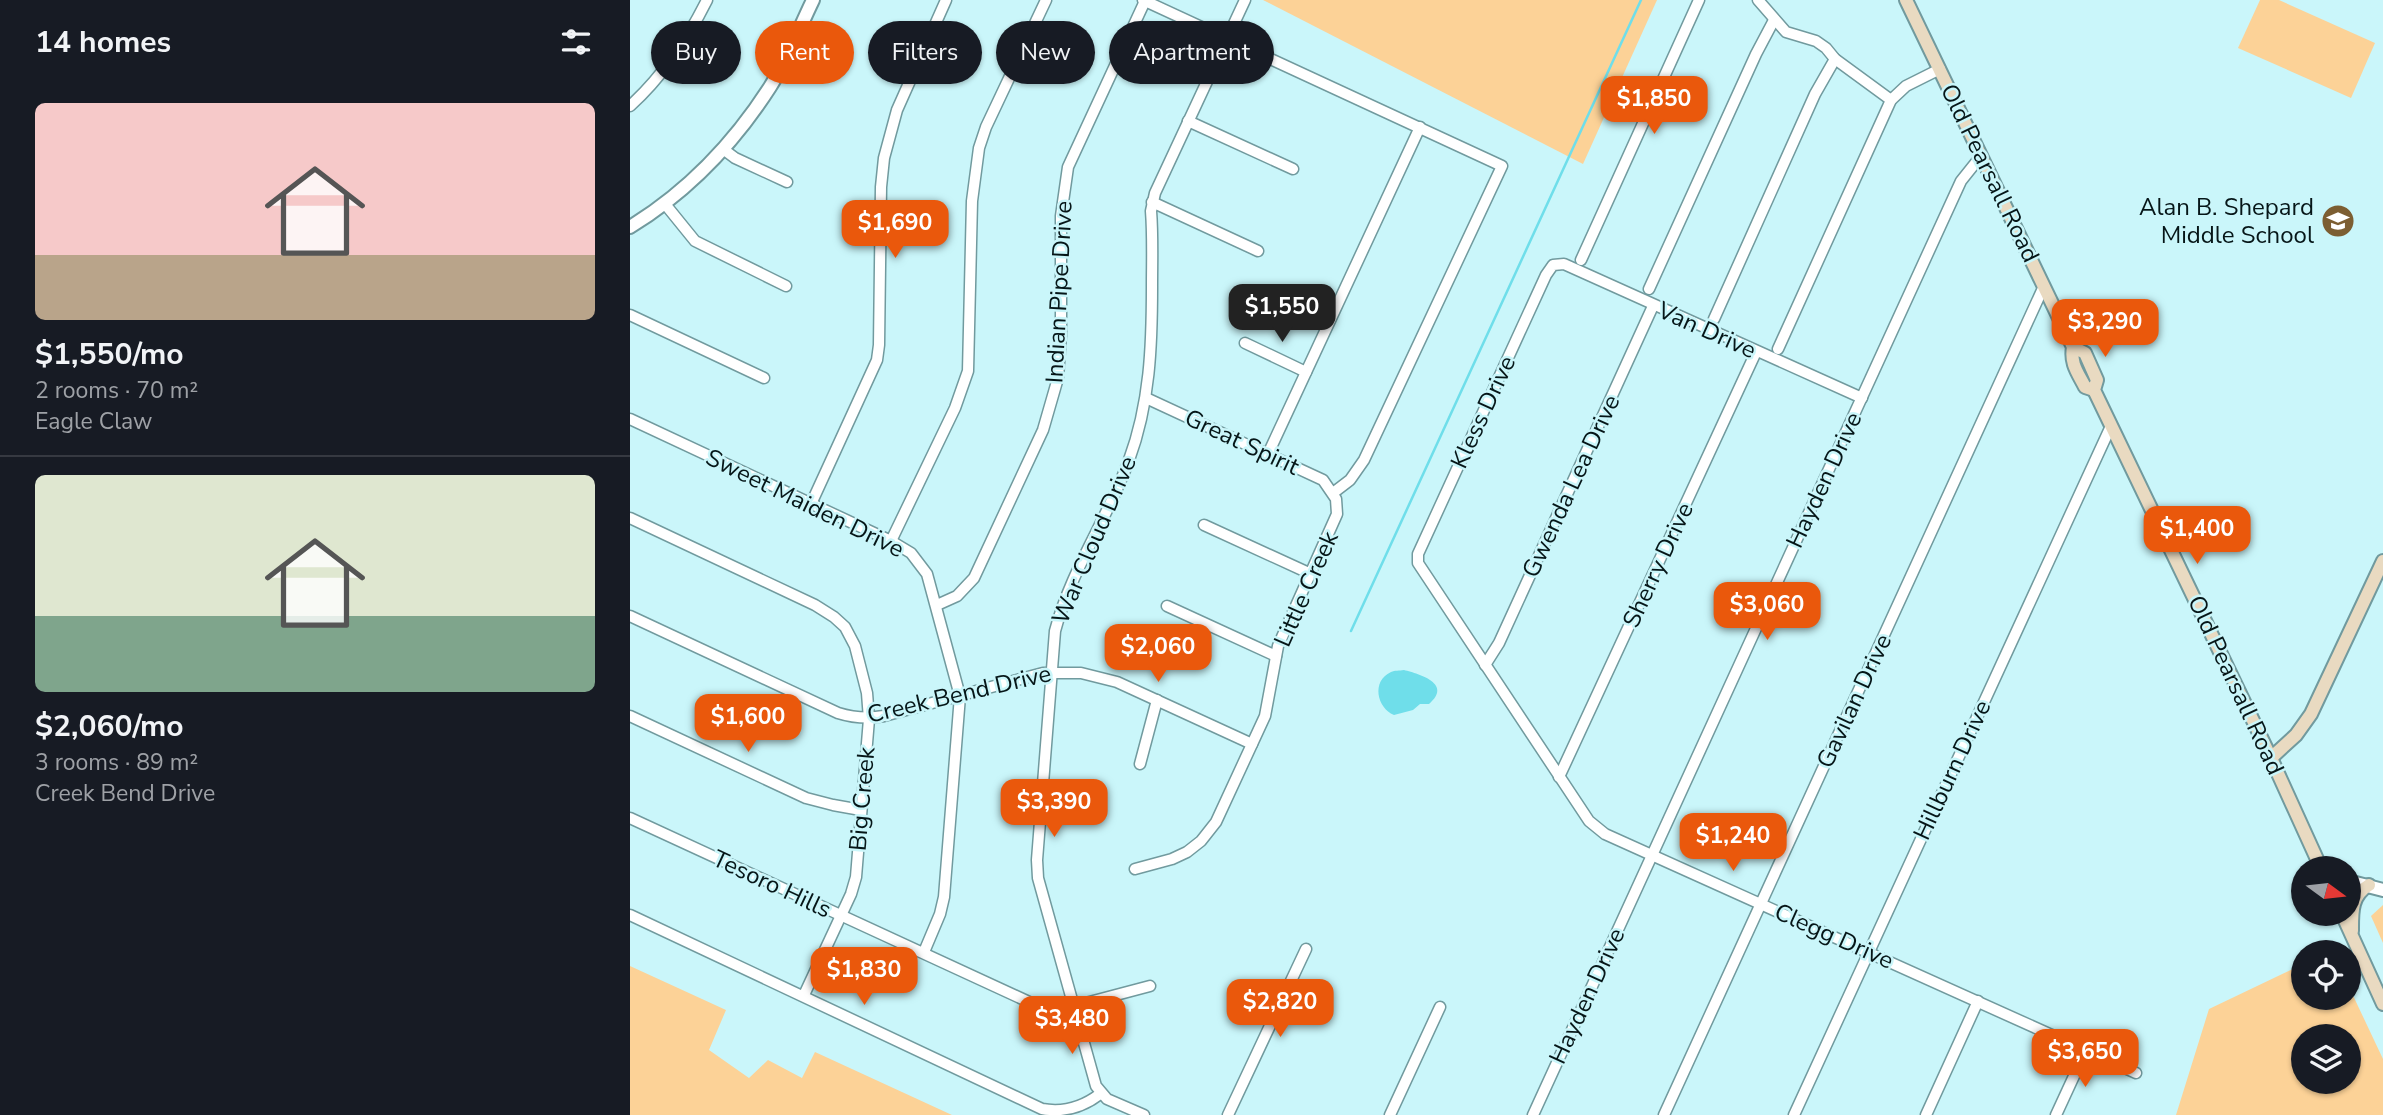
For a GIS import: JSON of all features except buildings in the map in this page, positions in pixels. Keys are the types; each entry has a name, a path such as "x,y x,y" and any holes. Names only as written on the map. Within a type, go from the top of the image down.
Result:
{"main road":[{"name":"Old Pearsall Road","path":"1906,0 2073,347 2071,359 2085,387 2094,390 2316,856"},
{"path":"2271,758 2296,734 2311,714 2383,561"},
{"path":"2351,935 2352,906 2359,892 2369,885"},
{"path":"2347,926 2383,1004"}],"street":[{"path":"630,106 674,57 707,0"},
{"path":"630,227 665,204 723,149 740,129 770,86 813,0"},
{"path":"811,504 877,360 884,158 897,110 946,0"},
{"path":"891,541 955,408 968,371 972,201 979,148 986,127 1046,0"},
{"name":"War Cloud Drive","path":"1235,21 1245,0"},
{"path":"1581,260 1699,0"},
{"path":"1758,0 1786,32 1816,41 1835,59 1891,100"},
{"path":"1144,1 1188,21"},
{"name":"Indian Pipe Drive","path":"937,605 957,596 974,578 1048,416 1058,378 1061,334 1060,216 1064,183 1073,154 1144,1"},
{"path":"1649,289 1774,20"},
{"path":"1714,319 1815,94 1835,59"},
{"path":"1274,60 1502,166 1364,460 1350,480 1333,492"},
{"path":"1778,349 1891,100 1906,86 1940,69"},
{"name":"War Cloud Drive","path":"1100,1094 1038,878 1037,860 1055,631 1064,599 1129,461 1146,398 1152,340 1152,202 1206,84"},
{"path":"1188,121 1293,169"},
{"path":"1268,454 1420,127"},
{"path":"723,149 735,158 787,182"},
{"name":"Hayden Drive","path":"1533,1115 1961,181 1981,156"},
{"path":"1152,202 1258,251"},
{"path":"665,204 695,241 786,286"},
{"name":"Van Drive","path":"1553,265 1564,264 1861,398"},
{"name":"Kless Drive","path":"1418,560 1418,554 1546,275 1553,265"},
{"name":"Gavilan Drive","path":"1664,1115 2044,286"},
{"name":"Gwenda Lea Drive","path":"1485,665 1499,643 1653,306"},
{"path":"630,315 764,378"},
{"path":"1245,343 1306,372"},
{"name":"Sherry Drive","path":"1559,777 1756,352"},
{"name":"Great Spirit","path":"1146,398 1323,480 1333,492"},
{"name":"Sweet Maiden Drive","path":"630,419 891,541 912,553 923,567 931,583 960,696 944,897 940,915 924,952"},
{"name":"Hillburn Drive","path":"1794,1115 2111,426"},
{"name":"Little Creek","path":"1135,869 1180,856 1206,835 1216,821 1265,716 1276,656 1286,628 1335,522 1337,507 1333,492"},
{"name":"Big Creek","path":"630,518 815,605 845,627 855,646 867,693 869,719 856,877 804,995"},
{"path":"1204,525 1311,573"},
{"name":"Clegg Drive","path":"1418,560 1592,825 1605,834 1653,853 2136,1073"},
{"path":"1167,606 1276,656"},
{"name":"Creek Bend Drive","path":"630,616 838,713 869,719 1027,676 1052,672 1081,673 1100,676 1252,744"},
{"path":"1140,764 1157,700"},
{"path":"630,716 806,798 861,810"},
{"name":"Tesoro Hills","path":"630,818 1042,1008 1053,1010 1074,1006 1150,986"},
{"path":"2361,883 2383,890"},
{"path":"630,915 1042,1109 1057,1112 1065,1110 1089,1102 1100,1094 1144,1115"},
{"path":"1228,1115 1306,949"},
{"path":"1926,1115 1978,1001"},
{"path":"1390,1115 1440,1007"},
{"path":"2056,1115 2086,1050"}],"shaded area":[{"path":"1263,0 1657,0 1583,164"},
{"path":"2260,0 2279,0 2375,43 2351,98 2238,48"},
{"path":"2383,905 2383,943 2371,916"},
{"path":"630,966 726,1010 709,1050 749,1078 768,1060 802,1078 815,1052 952,1115 630,1115"},
{"path":"2291,970 2291,1010 2360,1010 2383,1059 2383,1115 2176,1115 2209,1009"}],"water":[{"path":"1404,670 1432,681 1437,691 1429,704 1420,704 1413,710 1394,715 1388,712 1380,701 1379,688 1385,676 1393,671"}],"waterway":[{"path":"1351,631 1641,0"}],"place":[{"name":"Alan B. Shepard Middle School","path":"2338,221"}]}
